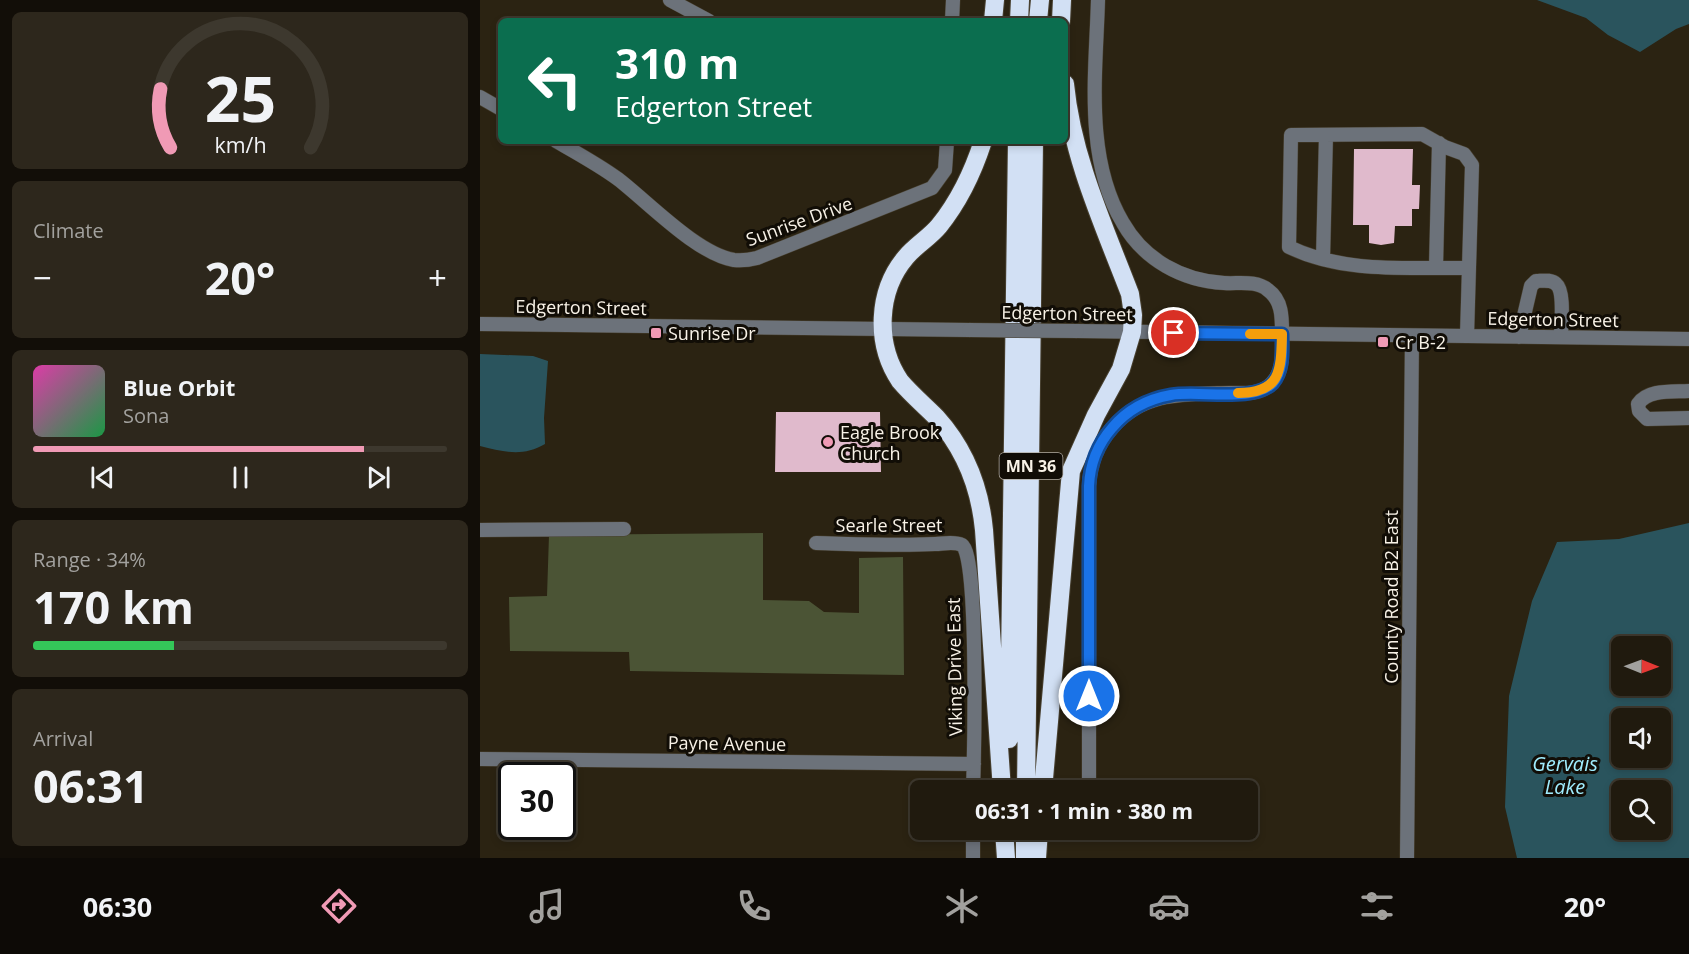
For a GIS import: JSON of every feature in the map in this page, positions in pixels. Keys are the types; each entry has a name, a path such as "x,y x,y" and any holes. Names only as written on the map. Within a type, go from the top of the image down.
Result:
{"highway":[{"path":"993,18 995,0"},
{"path":"1019,18 1020,0"},
{"path":"1038,18 1040,0"},
{"path":"1061,18 1062,0"},
{"path":"1044,780 1071,471 1096,415 1121,369 1132,332 1133,315 1130,294 1079,153 1068,103"},
{"path":"982,144 966,184 954,205 938,227 909,254 896,272 884,301 883,329 886,357 893,371 949,433 971,471 978,494 984,530 1001,780"},
{"name":"MN 36","path":"1009,780 1017,144"},
{"name":"MN 36","path":"1026,780 1034,144"},
{"path":"1006,840 1007,858"},
{"path":"1025,840 1025,858"},
{"path":"1037,858 1039,840"}],"street":[{"path":"670,0 704,18"},
{"path":"952,18 953,0"},
{"path":"1089,780 1089,486 1093,462 1099,448 1112,428 1129,412 1157,398 1173,394 1249,393 1266,389 1272,384 1280,370 1282,334 1281,308 1267,289 1253,283 1207,282 1177,272 1160,263 1144,250 1122,222 1107,186 1098,138 1096,84 1098,0"},
{"path":"480,97 498,108"},
{"path":"1467,336 1469,268 1472,165 1464,154 1422,134 1291,135 1289,247 1337,264 1469,268"},
{"path":"1323,259 1326,135"},
{"name":"Sunrise Drive","path":"561,144 615,177 671,225 711,251 733,260 757,258 924,193 939,181 945,170 947,144"},
{"path":"1436,267 1439,144"},
{"path":"1519,337 1531,286 1536,281 1551,281 1558,284 1561,292 1561,338"},
{"name":"Edgerton Street","path":"480,324 1689,339"},
{"name":"County Road B2 East","path":"1407,858 1412,336"},
{"path":"1689,391 1643,396 1638,404 1639,411 1647,419 1689,418"},
{"path":"480,530 624,529"},
{"name":"Searle Street","path":"816,543 911,545 952,543 962,545"},
{"name":"Viking Drive East","path":"962,545 968,557 972,598 974,780"},
{"name":"Payne Avenue","path":"480,759 974,764"},
{"path":"973,840 973,858"}],"green space":[{"path":"763,533 763,600 809,601 824,612 859,613 859,558 903,557 904,675 630,671 629,652 510,651 509,597 547,596 549,535"}],"water":[{"path":"1537,0 1689,0 1689,24 1676,29 1640,52 1608,35 1586,18"},
{"path":"480,354 533,356 548,361 544,418 545,444 521,452 480,446"},
{"name":"Gervais Lake","path":"1689,523 1689,858 1517,858 1505,807 1509,696 1532,601 1557,542 1619,539"}],"building":[{"path":"1354,149 1413,149 1412,185 1420,185 1419,209 1412,209 1412,226 1395,226 1394,243 1381,245 1369,243 1369,225 1353,225"},
{"name":"Eagle Brook Church","path":"776,412 880,412 881,472 775,472"}],"slow traffic":[{"path":"1238,393 1258,392 1266,389 1277,378 1280,370 1282,334 1250,334"}],"place":[{"name":"Sunrise Dr","path":"656,333"},
{"name":"Cr B-2","path":"1383,342"},
{"name":"Eagle Brook Church","path":"828,442"}],"route":[{"path":"1089,696 1089,478 1093,462 1107,434 1129,412 1157,398 1173,394 1258,392 1272,384 1280,370 1282,334 1174,333"}]}
